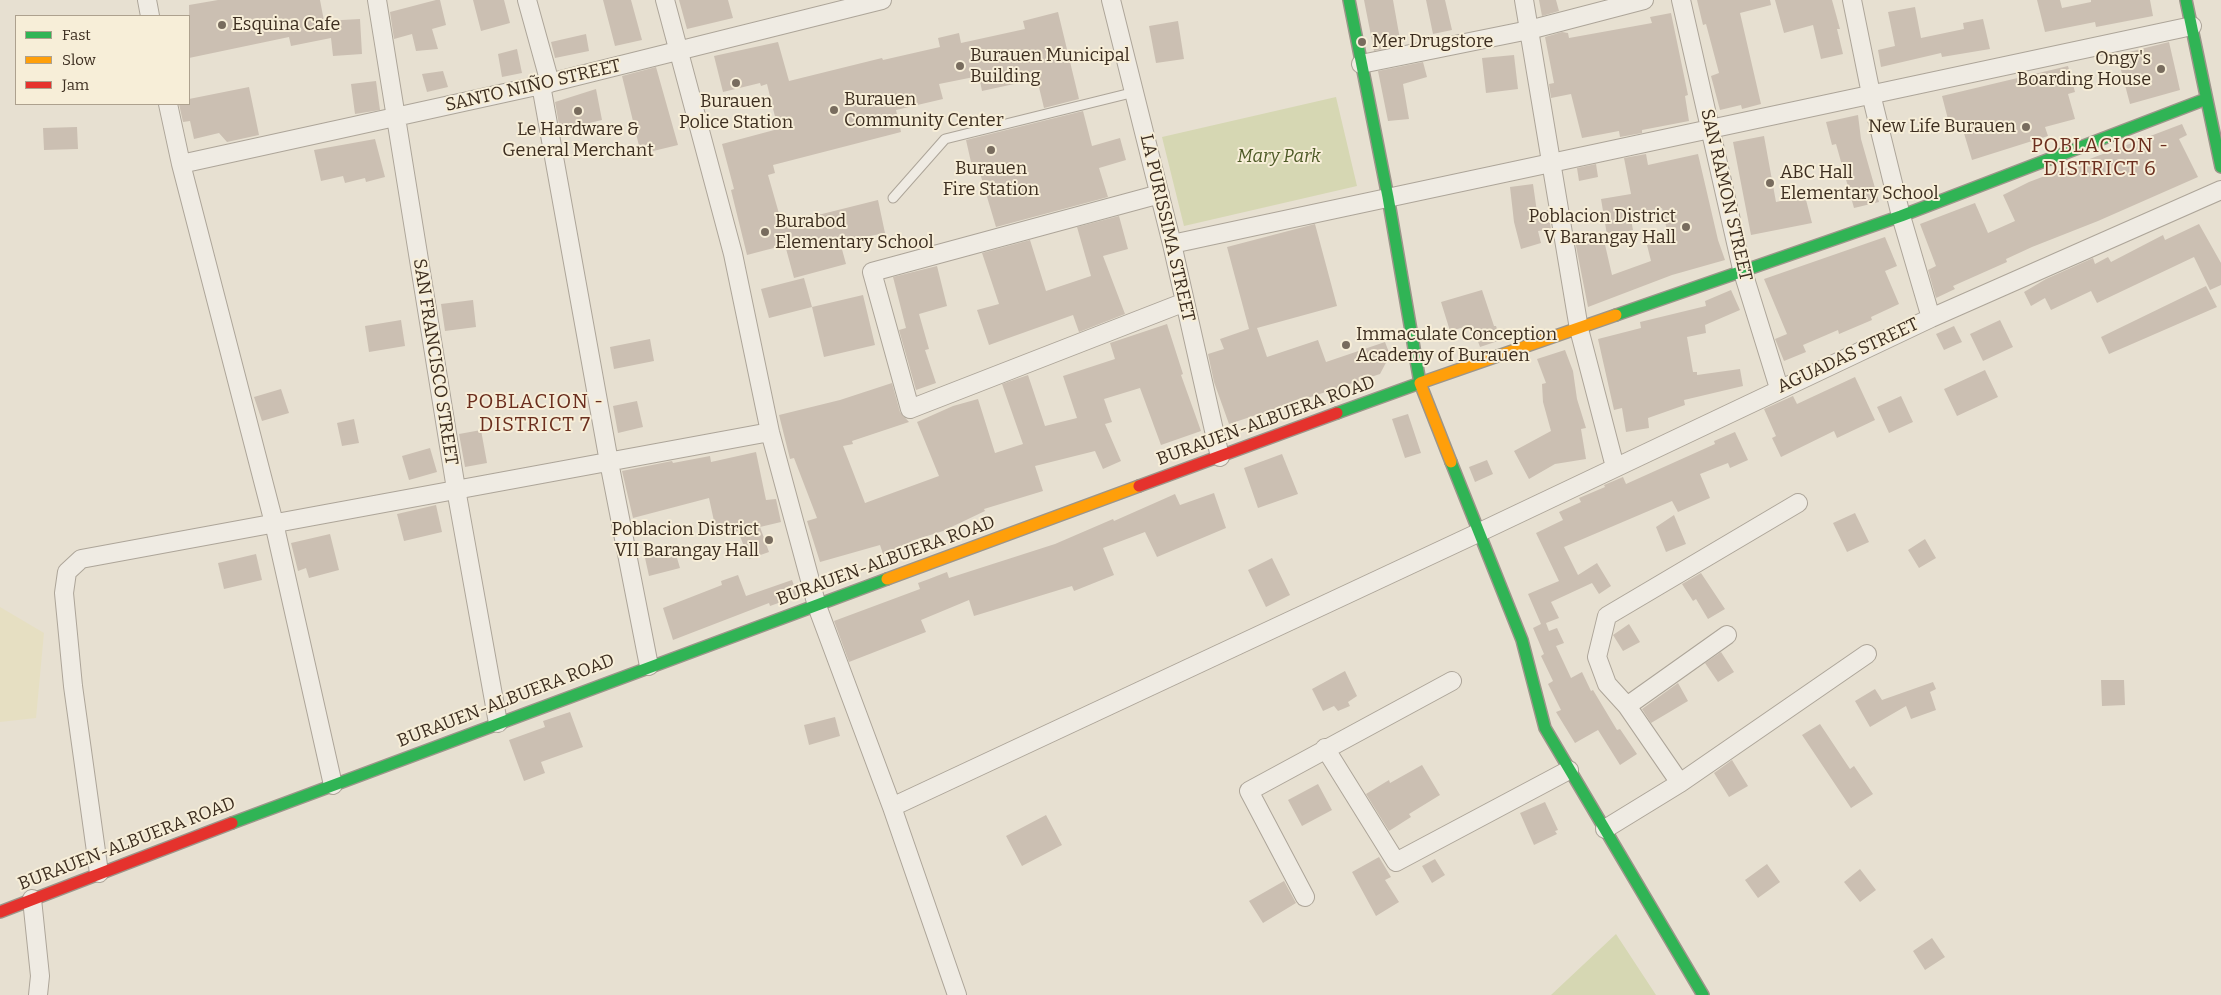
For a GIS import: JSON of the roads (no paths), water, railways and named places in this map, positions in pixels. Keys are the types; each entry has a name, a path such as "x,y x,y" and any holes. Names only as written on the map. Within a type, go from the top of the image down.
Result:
{"street":[{"path":"147,0 150,15"},
{"name":"SAN FRANCISCO STREET","path":"376,0 456,489 498,723"},
{"path":"527,0 545,84 609,462 649,666"},
{"path":"665,0 733,254 770,432 817,606 892,807 957,995"},
{"name":"SANTO NIÑO STREET","path":"181,164 545,84 882,0"},
{"name":"LA PURISSIMA STREET","path":"1110,0 1160,194 1220,456"},
{"path":"1349,0 1388,198 1420,383 1522,640 1545,728 1568,770 1606,829 1703,995"},
{"path":"1524,0 1579,328 1615,467"},
{"path":"1361,64 1529,30 1644,0"},
{"name":"SAN RAMON STREET","path":"1681,0 1742,269 1779,388"},
{"path":"1852,0 1871,94 1901,216 1931,318"},
{"path":"2186,0 2221,167"},
{"path":"1172,244 2192,26"},
{"name":"BURAUEN-ALBUERA ROAD","path":"0,912 649,666 817,606 1420,383 1742,269 1901,216 2206,99"},
{"path":"168,105 181,164 274,523 333,785"},
{"name":"AGUADAS STREET","path":"892,807 1480,532 1779,388 1931,318 2221,190"},
{"path":"1160,194 872,272 910,409 1184,302"},
{"path":"99,873 72,677 64,593 67,572 82,559 770,432"},
{"path":"1680,783 1627,706 1607,684 1596,657 1607,616 1798,503"},
{"path":"1627,706 1727,635"},
{"path":"1606,829 1680,783 1867,654"},
{"path":"1306,897 1249,791 1325,748 1452,681"},
{"path":"1325,748 1396,862 1568,770"},
{"path":"32,899 40,976 38,995"}],"lane":[{"path":"892,198 945,139 1135,92"}],"place":[{"name":"Esquina Cafe","path":"222,25"},
{"name":"Mer Drugstore","path":"1362,42"},
{"name":"Burauen Municipal Building","path":"960,66"},
{"name":"Ongy's Boarding House","path":"2161,69"},
{"name":"Burauen Police Station","path":"736,83"},
{"name":"Burauen Community Center","path":"834,110"},
{"name":"Le Hardware & General Merchant","path":"578,111"},
{"name":"New Life Burauen","path":"2026,127"},
{"name":"Burauen Fire Station","path":"991,150"},
{"name":"ABC Hall Elementary School","path":"1770,183"},
{"name":"Poblacion District V Barangay Hall","path":"1686,227"},
{"name":"Burabod Elementary School","path":"765,232"},
{"name":"Immaculate Conception Academy of Burauen","path":"1346,345"},
{"name":"Poblacion District VII Barangay Hall","path":"769,540"}],"district":[{"name":"POBLACION - DISTRICT 6","path":"2100,158"},
{"name":"POBLACION - DISTRICT 7","path":"535,414"}],"park label":[{"name":"Mary Park","path":"1279,157"}]}
